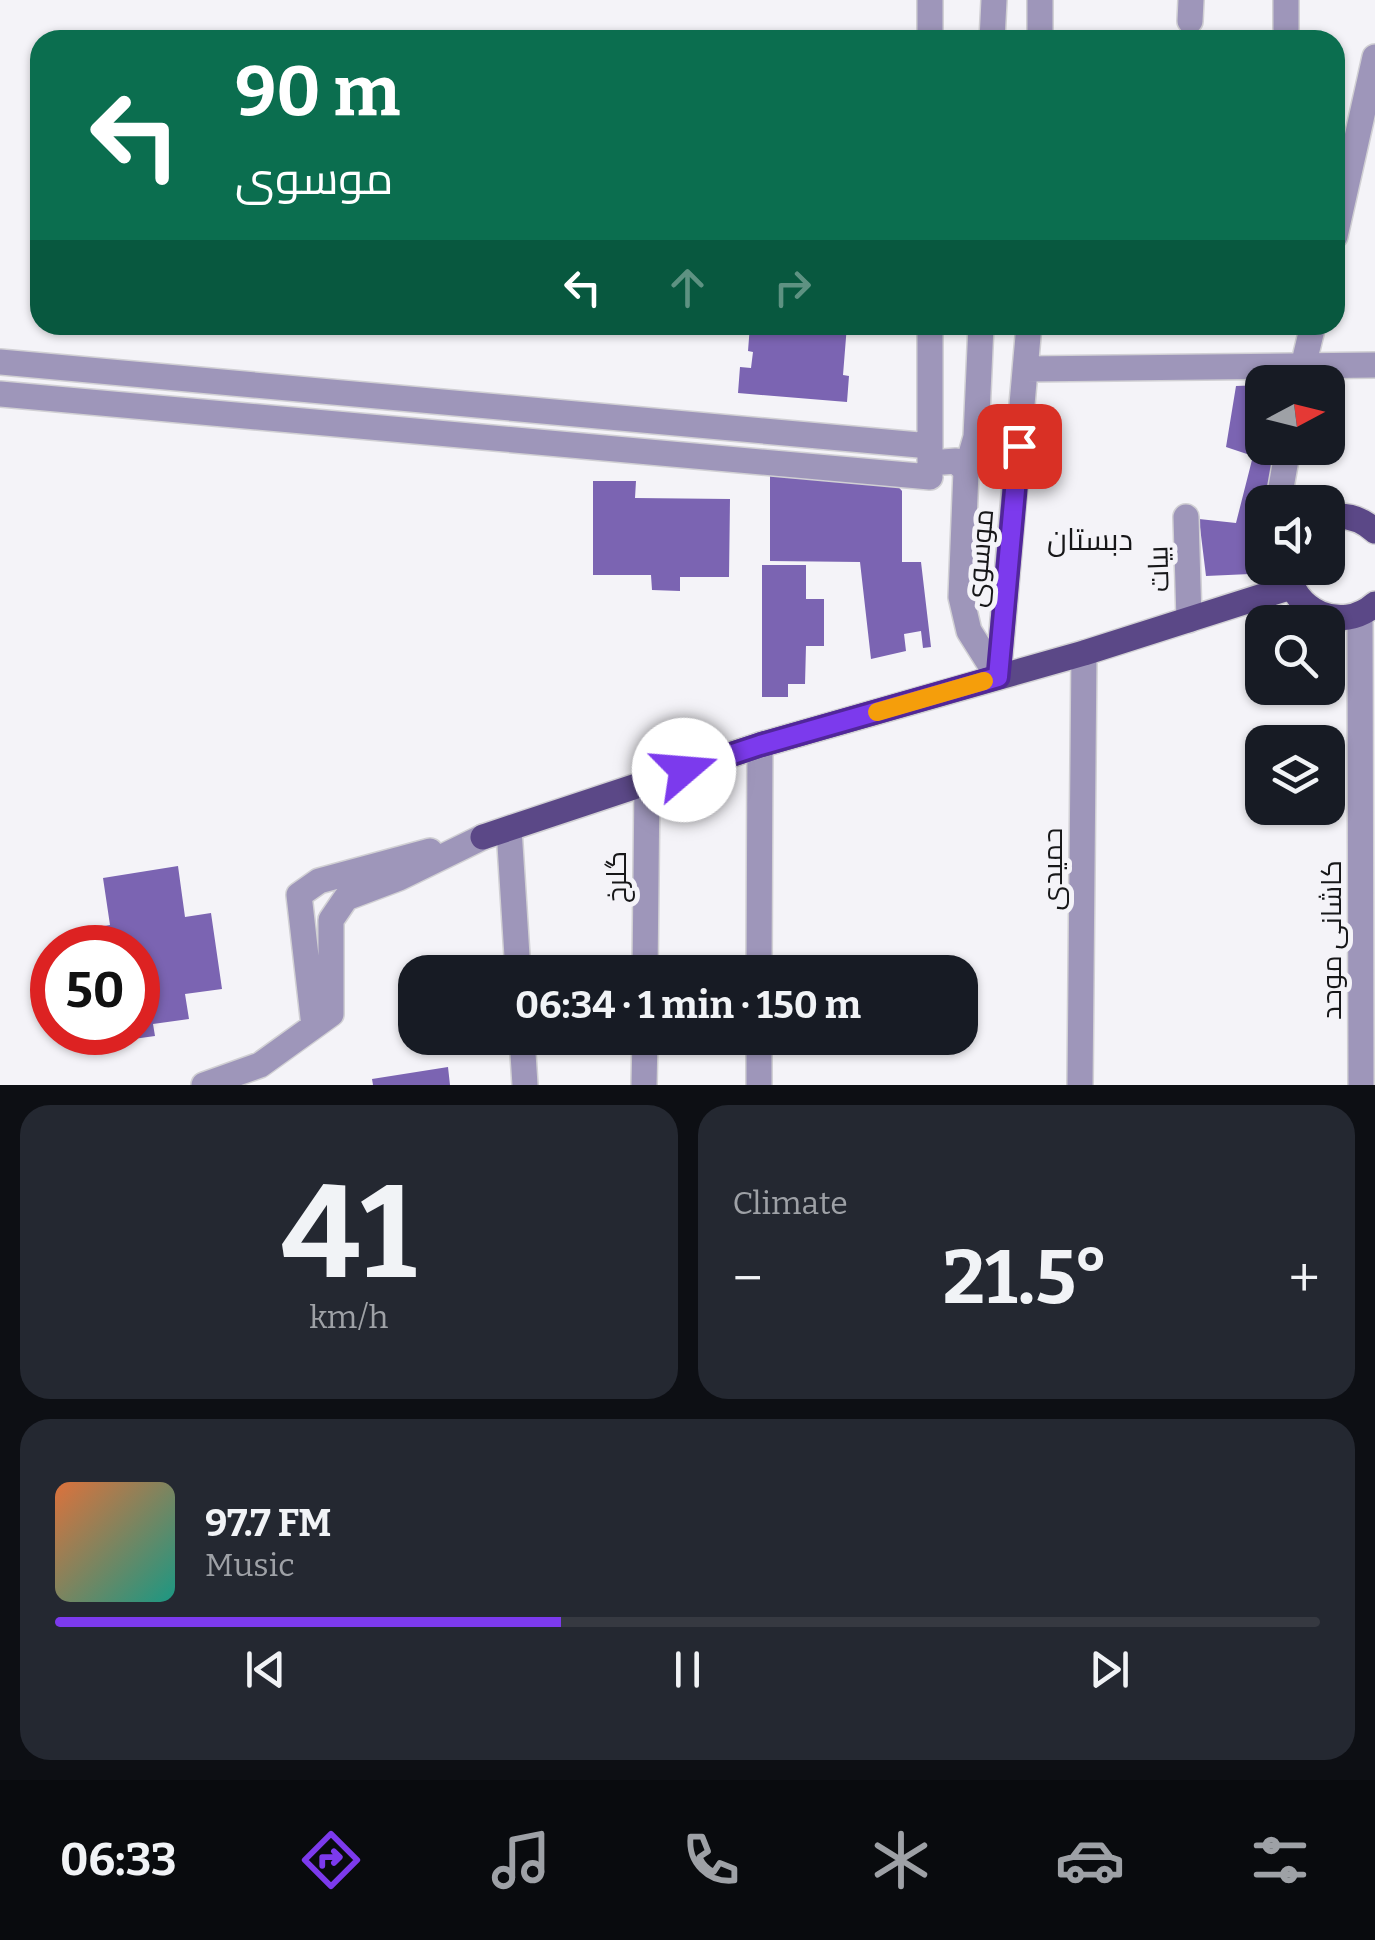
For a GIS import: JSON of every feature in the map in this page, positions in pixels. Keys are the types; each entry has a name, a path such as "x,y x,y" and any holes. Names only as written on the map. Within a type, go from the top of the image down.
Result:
{"main road":[{"path":"1345,517 1375,530"},
{"path":"483,838 760,745 1189,620 1270,585"},
{"path":"1293,585 1303,603 1318,612 1336,617 1367,609"}],"street":[{"path":"930,0 930,30"},
{"path":"992,30 994,0"},
{"path":"1040,0 1040,30"},
{"path":"1286,0 1286,29"},
{"path":"1345,210 1364,160 1375,57"},
{"path":"930,335 930,462"},
{"path":"980,335 976,437 966,470 961,597 969,631 998,677"},
{"name":"موسوی","path":"998,677 1028,335"},
{"path":"1303,365 1311,335"},
{"path":"0,362 703,426 930,462"},
{"path":"1345,368 1375,364"},
{"path":"1026,370 1245,373"},
{"path":"263,417 268,386"},
{"path":"0,394 702,457 956,461 966,470"},
{"path":"702,457 703,426"},
{"name":"بیات","path":"1186,517 1189,620"},
{"name":"کاشانی موحد","path":"1361,1085 1367,609"},
{"name":"حمیدی","path":"1080,1085 1084,653"},
{"path":"759,955 760,745"},
{"name":"گلرخ","path":"645,955 646,783"},
{"path":"510,829 517,955"},
{"path":"204,1085 260,1065 332,1014 332,920 346,898 400,878 483,838"},
{"path":"314,1026 299,895 319,881 483,838"},
{"path":"523,1055 525,1085"},
{"path":"644,1085 645,1055"},
{"path":"759,1055 759,1085"}],"building":[{"path":"749,335 846,335 843,375 849,376 847,402 738,393 740,367 751,368 753,352 748,351"},
{"path":"1236,386 1245,386 1245,453 1226,447"},
{"path":"1251,465 1274,465 1270,485 1246,485"},
{"path":"770,475 888,475 902,491 902,562 921,562 931,647 923,648 921,631 904,634 906,651 871,659 860,562 770,561"},
{"path":"593,481 636,481 635,498 730,499 729,577 680,577 680,591 652,590 651,575 593,575"},
{"path":"1245,488 1245,574 1206,576 1199,519 1236,523"},
{"path":"762,565 806,565 806,599 824,599 824,646 806,646 805,684 788,684 788,697 762,697"},
{"path":"178,866 185,917 211,913 222,989 185,994 189,1019 160,1023 160,925 110,925 103,878"},
{"path":"448,1067 450,1085 373,1085 372,1079"}],"slow traffic":[{"path":"877,712 984,681"}],"district":[{"name":"دبستان","path":"1090,540"}],"route":[{"path":"684,770 998,677 1019,446"}]}
